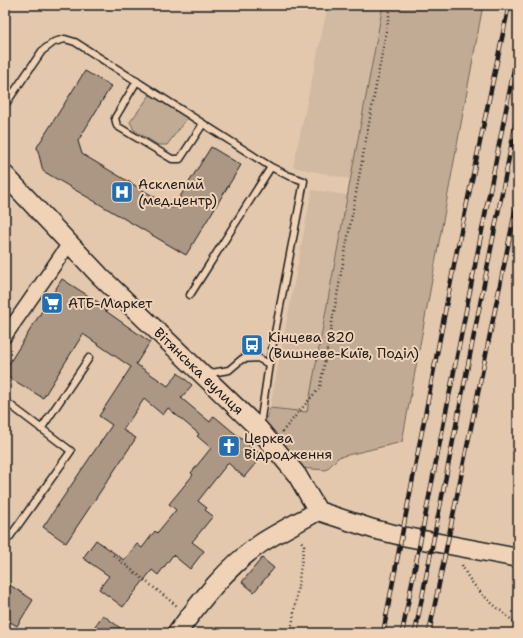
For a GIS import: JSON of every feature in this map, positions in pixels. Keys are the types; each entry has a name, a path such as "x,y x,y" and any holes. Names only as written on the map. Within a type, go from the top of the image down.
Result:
{"street":[{"name":"Вітянська вулиця","path":"5,175 68,244 259,429 297,475 318,511"},
{"path":"5,336 68,244"},
{"path":"177,633 197,606 231,568 260,544 318,511 385,532 518,558"}],"lane":[{"path":"5,105 42,50 54,42 65,38 75,42 271,167 304,181 269,364 259,429"},
{"path":"137,81 115,118 117,126 172,159 180,159 204,124"},
{"path":"190,295 271,167"},
{"path":"41,429 89,358"},
{"path":"197,370 211,373 229,370 242,359 258,358 269,364"},
{"path":"5,401 71,451 10,538"}],"path":[{"path":"272,444 320,387 391,5"},
{"path":"290,527 304,545 292,633"},
{"path":"461,548 460,560 466,575 487,598 518,625"},
{"path":"113,555 181,608"}],"shaded area":[{"path":"328,5 383,5 350,179 293,167"},
{"path":"383,5 483,5 402,442 339,457 326,470 298,468 263,427 270,408 307,412"},
{"path":"158,94 183,109 187,118 167,145 158,145 134,130 130,122 150,95"},
{"path":"312,190 347,195 307,412 270,408"}],"building":[{"path":"85,71 111,86 78,141 82,154 173,208 211,147 241,165 186,255 43,171 37,147"},
{"path":"62,279 101,304 100,307 150,342 136,364 168,386 178,373 192,385 181,398 210,422 214,416 262,456 244,477 228,463 198,501 207,508 205,510 213,516 192,542 204,551 190,569 173,555 158,575 152,570 123,607 99,589 109,576 83,558 96,540 124,560 137,544 142,548 155,531 157,533 176,510 169,504 193,475 191,473 211,448 197,436 199,434 168,408 163,415 144,399 123,430 136,438 66,543 43,527 112,425 99,416 131,367 83,334 43,398 5,375 5,370"},
{"path":"262,558 274,568 254,592 242,582"},
{"path":"5,582 33,600 17,626 5,619"},
{"path":"103,615 127,633 90,633"}],"railway":[{"path":"383,633 456,255 509,5"},
{"path":"402,633 518,49"},
{"path":"415,633 518,112"},
{"path":"429,633 518,197"}],"place":[{"name":"Асклепий (мед.центр)","path":"122,192"},
{"name":"АТБ-Маркет","path":"52,303"},
{"name":"Кінцева 820 (Вишневе-Київ, Поділ)","path":"252,345"},
{"name":"Церква Відродження","path":"229,446"}]}
